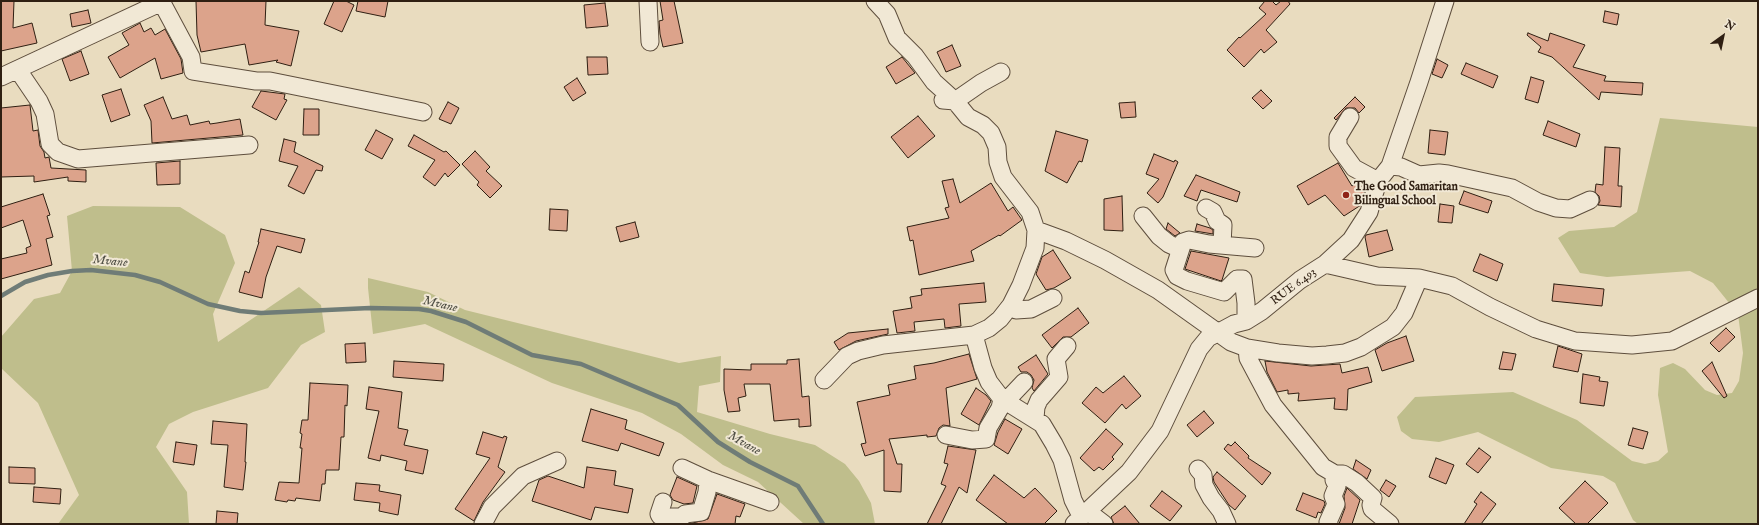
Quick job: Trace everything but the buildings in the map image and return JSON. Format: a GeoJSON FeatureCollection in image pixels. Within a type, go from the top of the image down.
{"type":"FeatureCollection","features":[{"type":"Feature","properties":{"kind":"street"},"geometry":{"type":"LineString","coordinates":[[648,1],[650,42]]}},
{"type":"Feature","properties":{"kind":"street"},"geometry":{"type":"LineString","coordinates":[[824,380],[848,356],[858,351],[883,345],[974,335],[989,328],[1000,319],[1011,305],[1021,285],[1035,248],[1036,230],[1030,212],[1003,177],[998,162],[997,147],[991,134],[983,125],[968,117],[955,100],[934,82],[915,56],[897,38],[887,14],[875,1]]}},
{"type":"Feature","properties":{"kind":"street","name":"RUE 6.493"},"geometry":{"type":"LineString","coordinates":[[1081,517],[1129,472],[1160,431],[1199,349],[1208,338],[1234,324],[1246,321],[1262,311],[1300,280],[1325,264],[1351,240],[1369,212],[1378,181],[1390,166],[1445,1]]}},
{"type":"Feature","properties":{"kind":"street"},"geometry":{"type":"LineString","coordinates":[[1,77],[162,2],[191,57],[194,71],[256,81],[270,80],[423,112]]}},
{"type":"Feature","properties":{"kind":"street"},"geometry":{"type":"LineString","coordinates":[[18,70],[39,101],[45,114],[50,144],[58,152],[78,159],[249,145]]}},
{"type":"Feature","properties":{"kind":"street"},"geometry":{"type":"LineString","coordinates":[[937,100],[955,100],[980,83],[1001,72]]}},
{"type":"Feature","properties":{"kind":"street"},"geometry":{"type":"LineString","coordinates":[[1350,117],[1338,137],[1338,146],[1354,168],[1378,181]]}},
{"type":"Feature","properties":{"kind":"street"},"geometry":{"type":"LineString","coordinates":[[1390,166],[1401,167],[1419,175],[1439,173],[1448,174],[1512,188],[1538,202],[1556,208],[1570,209],[1590,200]]}},
{"type":"Feature","properties":{"kind":"street"},"geometry":{"type":"LineString","coordinates":[[1206,208],[1213,212],[1216,221],[1223,225],[1222,245]]}},
{"type":"Feature","properties":{"kind":"street"},"geometry":{"type":"LineString","coordinates":[[1143,216],[1159,236],[1180,249]]}},
{"type":"Feature","properties":{"kind":"street"},"geometry":{"type":"LineString","coordinates":[[1036,230],[1066,241],[1099,257],[1158,290],[1216,333],[1231,342],[1247,348],[1278,354],[1312,356],[1345,352],[1361,347],[1393,327],[1404,313],[1419,278]]}},
{"type":"Feature","properties":{"kind":"street"},"geometry":{"type":"LineString","coordinates":[[1246,321],[1246,303],[1243,279],[1236,279],[1224,292],[1187,282],[1177,276],[1174,270],[1183,242],[1189,240],[1255,248]]}},
{"type":"Feature","properties":{"kind":"street"},"geometry":{"type":"LineString","coordinates":[[1325,264],[1377,276],[1419,278],[1452,286],[1490,307],[1536,328],[1576,341],[1632,345],[1672,341],[1758,298]]}},
{"type":"Feature","properties":{"kind":"street"},"geometry":{"type":"LineString","coordinates":[[1011,305],[1016,310],[1031,309],[1054,298]]}},
{"type":"Feature","properties":{"kind":"street"},"geometry":{"type":"LineString","coordinates":[[974,335],[983,368],[990,382],[1004,400],[1035,418],[1046,431],[1062,460],[1073,500],[1081,517],[1104,524]]}},
{"type":"Feature","properties":{"kind":"street"},"geometry":{"type":"LineString","coordinates":[[1035,418],[1036,407],[1039,400],[1059,377],[1056,359],[1067,346]]}},
{"type":"Feature","properties":{"kind":"street"},"geometry":{"type":"LineString","coordinates":[[1247,348],[1248,358],[1273,405],[1323,467],[1335,474],[1342,474],[1357,483],[1373,498],[1372,509],[1390,524]]}},
{"type":"Feature","properties":{"kind":"street"},"geometry":{"type":"LineString","coordinates":[[946,435],[972,440],[986,439],[988,428],[1004,400],[1024,382]]}},
{"type":"Feature","properties":{"kind":"street"},"geometry":{"type":"LineString","coordinates":[[483,524],[492,507],[523,476],[557,462]]}},
{"type":"Feature","properties":{"kind":"street"},"geometry":{"type":"LineString","coordinates":[[682,468],[708,480],[770,502]]}},
{"type":"Feature","properties":{"kind":"street"},"geometry":{"type":"LineString","coordinates":[[1198,469],[1203,475],[1204,485],[1211,498],[1221,511],[1227,524]]}},
{"type":"Feature","properties":{"kind":"street"},"geometry":{"type":"LineString","coordinates":[[1329,524],[1328,522],[1336,504],[1333,496],[1337,486],[1334,480],[1335,474]]}},
{"type":"Feature","properties":{"kind":"street"},"geometry":{"type":"LineString","coordinates":[[663,502],[659,514],[666,519],[671,520],[682,517],[685,514],[701,512],[707,492],[708,480]]}},
{"type":"Feature","properties":{"kind":"shaded area"},"geometry":{"type":"Polygon","coordinates":[[[1660,118],[1758,127],[1758,524],[1638,524],[1633,520],[1615,483],[1603,476],[1551,468],[1478,432],[1439,442],[1412,439],[1401,431],[1397,417],[1415,397],[1513,392],[1577,420],[1632,461],[1645,464],[1658,461],[1668,452],[1658,395],[1660,368],[1673,363],[1685,369],[1705,390],[1717,395],[1732,393],[1739,381],[1743,353],[1738,314],[1713,283],[1690,271],[1607,277],[1580,273],[1558,238],[1569,231],[1614,227],[1637,212],[1660,118]]]}},
{"type":"Feature","properties":{"kind":"shaded area"},"geometry":{"type":"Polygon","coordinates":[[[93,206],[180,207],[225,235],[235,263],[213,314],[218,342],[299,287],[321,305],[325,332],[301,345],[268,388],[193,412],[169,424],[156,447],[187,492],[189,524],[58,524],[79,495],[38,403],[1,368],[1,337],[34,299],[60,293],[72,271],[67,216],[93,206]]]}},
{"type":"Feature","properties":{"kind":"shaded area"},"geometry":{"type":"Polygon","coordinates":[[[368,278],[428,292],[465,310],[679,363],[721,356],[720,382],[699,386],[697,412],[770,434],[815,445],[845,464],[859,481],[871,503],[875,524],[804,524],[758,482],[723,465],[681,434],[642,413],[552,383],[425,324],[373,334],[368,278]]]}},
{"type":"Feature","properties":{"kind":"waterway","name":"Mvane"},"geometry":{"type":"LineString","coordinates":[[1,296],[25,282],[48,275],[72,271],[91,270],[135,275],[160,282],[208,304],[240,311],[261,313],[370,308],[419,309],[431,311],[466,322],[532,355],[581,364],[678,405],[718,442],[750,462],[798,486],[823,524]]}},
{"type":"Feature","properties":{"kind":"place","name":"The Good Samaritan Bilingual School"},"geometry":{"type":"Point","coordinates":[1346,195]}}]}
